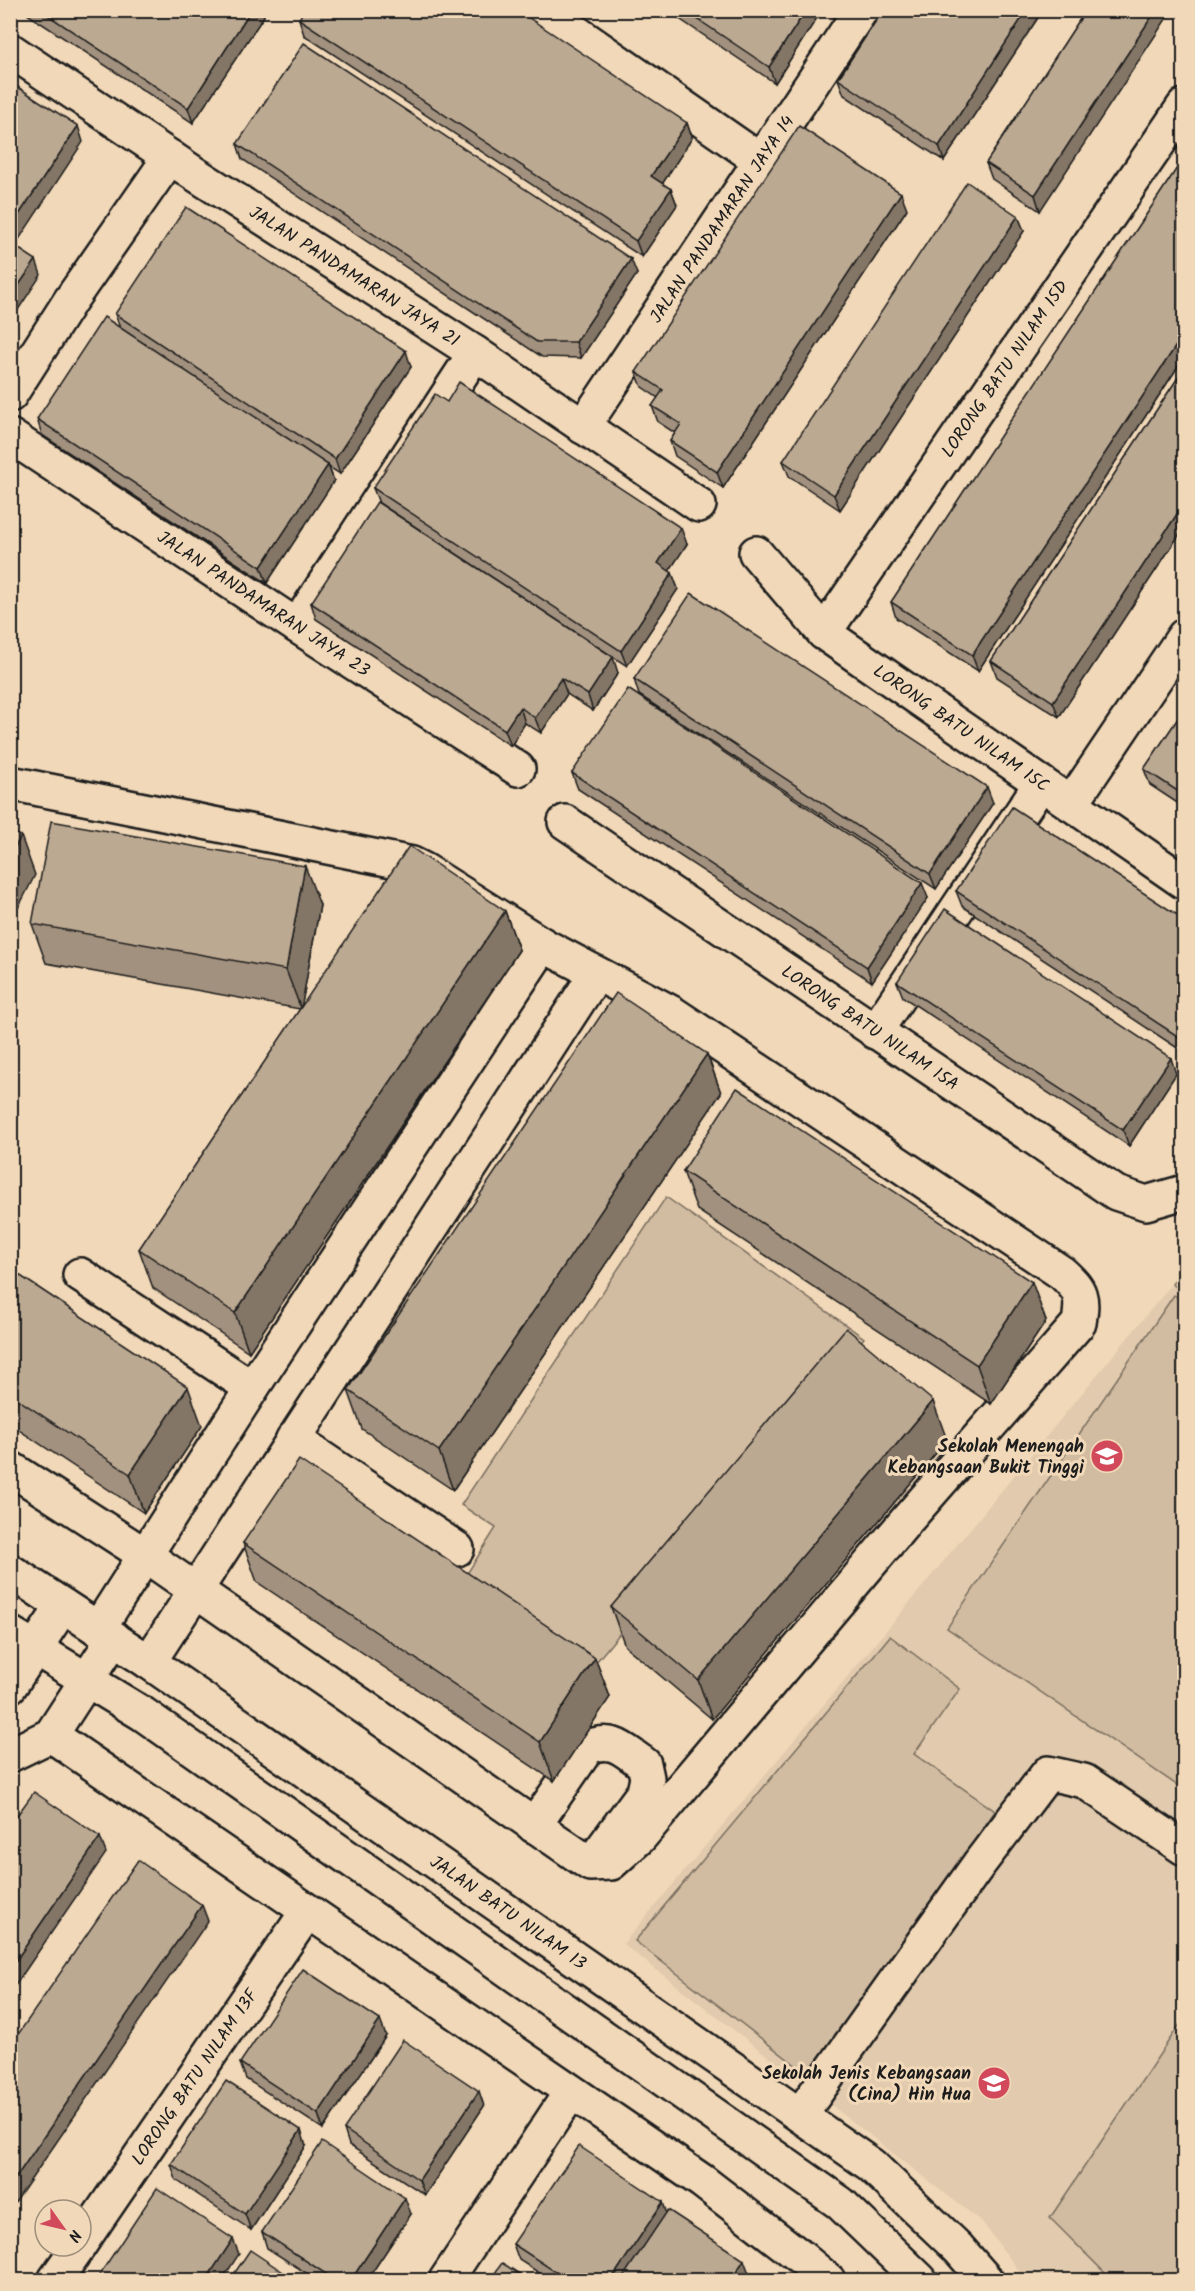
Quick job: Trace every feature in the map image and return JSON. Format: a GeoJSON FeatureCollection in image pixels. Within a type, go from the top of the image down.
{"type":"FeatureCollection","features":[{"type":"Feature","properties":{"kind":"street"},"geometry":{"type":"LineString","coordinates":[[544,10],[761,161]]}},
{"type":"Feature","properties":{"kind":"street","name":"JALAN PANDAMARAN JAYA 14"},"geometry":{"type":"LineString","coordinates":[[583,427],[861,10]]}},
{"type":"Feature","properties":{"kind":"street","name":"JALAN PANDAMARAN JAYA 21"},"geometry":{"type":"LineString","coordinates":[[10,50],[170,157],[475,353],[699,505]]}},
{"type":"Feature","properties":{"kind":"street","name":"LORONG BATU NILAM 15D"},"geometry":{"type":"LineString","coordinates":[[824,633],[1185,106]]}},
{"type":"Feature","properties":{"kind":"street"},"geometry":{"type":"LineString","coordinates":[[10,395],[70,301],[170,157]]}},
{"type":"Feature","properties":{"kind":"street"},"geometry":{"type":"LineString","coordinates":[[297,626],[475,353]]}},
{"type":"Feature","properties":{"kind":"street","name":"JALAN PANDAMARAN JAYA 23"},"geometry":{"type":"LineString","coordinates":[[10,436],[518,769]]}},
{"type":"Feature","properties":{"kind":"street","name":"LORONG BATU NILAM 15C"},"geometry":{"type":"LineString","coordinates":[[756,553],[824,633],[1185,882]]}},
{"type":"Feature","properties":{"kind":"street"},"geometry":{"type":"LineString","coordinates":[[1071,804],[1185,636]]}},
{"type":"Feature","properties":{"kind":"street"},"geometry":{"type":"LineString","coordinates":[[10,783],[412,864],[543,945],[672,1013],[1062,1273],[1074,1284],[1082,1301],[1079,1323],[906,1521],[640,1837],[611,1863],[590,1864],[195,1589],[10,1468]]}},
{"type":"Feature","properties":{"kind":"street"},"geometry":{"type":"LineString","coordinates":[[875,1032],[1041,783]]}},
{"type":"Feature","properties":{"kind":"street","name":"LORONG BATU NILAM 15A"},"geometry":{"type":"LineString","coordinates":[[565,822],[1116,1193],[1146,1203],[1185,1192]]}},
{"type":"Feature","properties":{"kind":"street"},"geometry":{"type":"LineString","coordinates":[[10,1755],[51,1735],[88,1681],[106,1634],[145,1555],[543,945]]}},
{"type":"Feature","properties":{"kind":"street"},"geometry":{"type":"LineString","coordinates":[[149,1662],[596,974]]}},
{"type":"Feature","properties":{"kind":"street"},"geometry":{"type":"LineString","coordinates":[[80,1275],[252,1388]]}},
{"type":"Feature","properties":{"kind":"street"},"geometry":{"type":"LineString","coordinates":[[293,1439],[458,1549]]}},
{"type":"Feature","properties":{"kind":"street","name":"JALAN BATU NILAM 13"},"geometry":{"type":"LineString","coordinates":[[10,1571],[149,1662],[871,2165],[958,2248],[986,2280]]}},
{"type":"Feature","properties":{"kind":"street"},"geometry":{"type":"LineString","coordinates":[[10,1686],[23,1641],[63,1606]]}},
{"type":"Feature","properties":{"kind":"street"},"geometry":{"type":"LineString","coordinates":[[23,1641],[143,1714],[840,2203],[920,2280]]}},
{"type":"Feature","properties":{"kind":"street"},"geometry":{"type":"LineString","coordinates":[[51,1735],[702,2181],[798,2254],[828,2280]]}},
{"type":"Feature","properties":{"kind":"street"},"geometry":{"type":"LineString","coordinates":[[534,1826],[588,1747],[597,1743],[611,1743],[644,1764],[647,1779],[644,1792],[590,1864]]}},
{"type":"Feature","properties":{"kind":"street"},"geometry":{"type":"LineString","coordinates":[[800,2115],[1048,1773],[1084,1781],[1185,1848]]}},
{"type":"Feature","properties":{"kind":"street","name":"LORONG BATU NILAM 13F"},"geometry":{"type":"LineString","coordinates":[[93,2225],[307,1912]]}},
{"type":"Feature","properties":{"kind":"street"},"geometry":{"type":"LineString","coordinates":[[446,2280],[571,2092]]}},
{"type":"Feature","properties":{"kind":"street","name":"LORONG BATU NILAM 13F"},"geometry":{"type":"LineString","coordinates":[[55,2280],[70,2258]]}},
{"type":"Feature","properties":{"kind":"shaded area"},"geometry":{"type":"Polygon","coordinates":[[[666,1197],[864,1338],[592,1667],[463,1580],[496,1528],[461,1505],[666,1197]]]}},
{"type":"Feature","properties":{"kind":"shaded area"},"geometry":{"type":"Polygon","coordinates":[[[1184,1266],[1184,1292],[1172,1284],[1184,1266]]]}},
{"type":"Feature","properties":{"kind":"shaded area","name":"Sekolah Jenis Kebangsaan (Cina) Hin Hua"},"geometry":{"type":"Polygon","coordinates":[[[1172,1284],[1184,1292],[1184,2280],[1026,2280],[982,2222],[623,1944],[895,1620],[1172,1284]]]}},
{"type":"Feature","properties":{"kind":"shaded area","name":"Sekolah Menengah Kebangsaan Bukit Tinggi"},"geometry":{"type":"Polygon","coordinates":[[[1174,1295],[1184,1302],[1184,1790],[947,1628],[1174,1295]]]}},
{"type":"Feature","properties":{"kind":"shaded area"},"geometry":{"type":"Polygon","coordinates":[[[890,1636],[960,1689],[914,1754],[995,1811],[811,2077],[635,1941],[890,1636]]]}},
{"type":"Feature","properties":{"kind":"shaded area"},"geometry":{"type":"Polygon","coordinates":[[[1184,2018],[1184,2280],[1112,2280],[1050,2218],[1184,2018]]]}},
{"type":"Feature","properties":{"kind":"building"},"geometry":{"type":"Polygon","coordinates":[[[40,10],[251,10],[188,108],[40,10]]]}},
{"type":"Feature","properties":{"kind":"building"},"geometry":{"type":"Polygon","coordinates":[[[304,10],[517,10],[687,123],[651,176],[671,189],[636,241],[299,19],[304,10]]]}},
{"type":"Feature","properties":{"kind":"building"},"geometry":{"type":"Polygon","coordinates":[[[684,10],[806,10],[769,67],[684,10]]]}},
{"type":"Feature","properties":{"kind":"building"},"geometry":{"type":"Polygon","coordinates":[[[883,10],[1027,10],[939,146],[838,79],[883,10]]]}},
{"type":"Feature","properties":{"kind":"building"},"geometry":{"type":"Polygon","coordinates":[[[1086,10],[1156,10],[1035,195],[986,163],[1086,10]]]}},
{"type":"Feature","properties":{"kind":"building"},"geometry":{"type":"Polygon","coordinates":[[[304,43],[631,259],[576,342],[537,342],[237,144],[304,43]]]}},
{"type":"Feature","properties":{"kind":"building"},"geometry":{"type":"Polygon","coordinates":[[[10,82],[78,126],[10,228],[10,82]]]}},
{"type":"Feature","properties":{"kind":"building"},"geometry":{"type":"Polygon","coordinates":[[[799,126],[901,193],[717,472],[670,441],[681,424],[652,406],[663,390],[636,372],[799,126]]]}},
{"type":"Feature","properties":{"kind":"building"},"geometry":{"type":"Polygon","coordinates":[[[1185,156],[1185,332],[972,655],[891,602],[1185,156]]]}},
{"type":"Feature","properties":{"kind":"building"},"geometry":{"type":"Polygon","coordinates":[[[967,182],[1018,216],[834,495],[783,461],[967,182]]]}},
{"type":"Feature","properties":{"kind":"building"},"geometry":{"type":"Polygon","coordinates":[[[186,207],[406,351],[335,459],[115,314],[186,207]]]}},
{"type":"Feature","properties":{"kind":"building"},"geometry":{"type":"Polygon","coordinates":[[[10,243],[36,260],[10,298],[10,243]]]}},
{"type":"Feature","properties":{"kind":"building"},"geometry":{"type":"Polygon","coordinates":[[[104,317],[328,465],[261,567],[37,419],[104,317]]]}},
{"type":"Feature","properties":{"kind":"building"},"geometry":{"type":"Polygon","coordinates":[[[1185,367],[1185,502],[1053,702],[991,661],[1185,367]]]}},
{"type":"Feature","properties":{"kind":"building"},"geometry":{"type":"Polygon","coordinates":[[[459,382],[681,528],[658,563],[672,573],[621,651],[373,488],[435,394],[447,402],[459,382]]]}},
{"type":"Feature","properties":{"kind":"building"},"geometry":{"type":"Polygon","coordinates":[[[377,502],[613,657],[588,695],[561,678],[535,718],[520,707],[505,730],[311,603],[377,502]]]}},
{"type":"Feature","properties":{"kind":"building"},"geometry":{"type":"Polygon","coordinates":[[[691,593],[987,787],[930,874],[634,679],[691,593]]]}},
{"type":"Feature","properties":{"kind":"building"},"geometry":{"type":"Polygon","coordinates":[[[628,689],[922,883],[867,967],[572,773],[628,689]]]}},
{"type":"Feature","properties":{"kind":"building"},"geometry":{"type":"Polygon","coordinates":[[[1185,708],[1185,796],[1144,769],[1185,708]]]}},
{"type":"Feature","properties":{"kind":"building"},"geometry":{"type":"Polygon","coordinates":[[[1012,807],[1185,920],[1185,1041],[956,891],[1012,807]]]}},
{"type":"Feature","properties":{"kind":"building"},"geometry":{"type":"Polygon","coordinates":[[[51,821],[305,866],[286,970],[32,924],[51,821]]]}},
{"type":"Feature","properties":{"kind":"building"},"geometry":{"type":"Polygon","coordinates":[[[10,831],[21,836],[10,856],[10,831]]]}},
{"type":"Feature","properties":{"kind":"building"},"geometry":{"type":"Polygon","coordinates":[[[409,846],[505,911],[235,1313],[139,1249],[409,846]]]}},
{"type":"Feature","properties":{"kind":"building"},"geometry":{"type":"Polygon","coordinates":[[[945,909],[1171,1058],[1123,1130],[897,982],[945,909]]]}},
{"type":"Feature","properties":{"kind":"building"},"geometry":{"type":"Polygon","coordinates":[[[616,993],[707,1054],[439,1451],[348,1390],[616,993]]]}},
{"type":"Feature","properties":{"kind":"building"},"geometry":{"type":"Polygon","coordinates":[[[737,1088],[1032,1282],[977,1365],[683,1171],[737,1088]]]}},
{"type":"Feature","properties":{"kind":"building"},"geometry":{"type":"Polygon","coordinates":[[[10,1269],[188,1387],[130,1474],[10,1394],[10,1269]]]}},
{"type":"Feature","properties":{"kind":"building"},"geometry":{"type":"Polygon","coordinates":[[[846,1328],[933,1401],[698,1680],[611,1607],[846,1328]]]}},
{"type":"Feature","properties":{"kind":"building"},"geometry":{"type":"Polygon","coordinates":[[[299,1460],[595,1658],[540,1742],[243,1543],[299,1460]]]}},
{"type":"Feature","properties":{"kind":"building"},"geometry":{"type":"Polygon","coordinates":[[[34,1792],[100,1837],[10,1969],[10,1825],[34,1792]]]}},
{"type":"Feature","properties":{"kind":"building"},"geometry":{"type":"Polygon","coordinates":[[[138,1860],[202,1905],[10,2186],[10,2046],[138,1860]]]}},
{"type":"Feature","properties":{"kind":"building"},"geometry":{"type":"Polygon","coordinates":[[[303,1969],[380,2020],[318,2114],[240,2063],[303,1969]]]}},
{"type":"Feature","properties":{"kind":"building"},"geometry":{"type":"Polygon","coordinates":[[[403,2040],[479,2091],[419,2180],[344,2129],[403,2040]]]}},
{"type":"Feature","properties":{"kind":"building"},"geometry":{"type":"Polygon","coordinates":[[[226,2081],[301,2130],[245,2214],[171,2164],[226,2081]]]}},
{"type":"Feature","properties":{"kind":"building"},"geometry":{"type":"Polygon","coordinates":[[[322,2142],[405,2198],[351,2280],[335,2280],[262,2232],[322,2142]]]}},
{"type":"Feature","properties":{"kind":"building"},"geometry":{"type":"Polygon","coordinates":[[[579,2146],[663,2202],[611,2280],[568,2280],[513,2244],[579,2146]]]}},
{"type":"Feature","properties":{"kind":"building"},"geometry":{"type":"Polygon","coordinates":[[[157,2188],[233,2239],[206,2280],[103,2280],[98,2277],[157,2188]]]}},
{"type":"Feature","properties":{"kind":"building"},"geometry":{"type":"Polygon","coordinates":[[[668,2210],[744,2260],[731,2280],[621,2280],[668,2210]]]}},
{"type":"Feature","properties":{"kind":"building"},"geometry":{"type":"Polygon","coordinates":[[[250,2250],[295,2280],[230,2280],[250,2250]]]}},
{"type":"Feature","properties":{"kind":"building"},"geometry":{"type":"Polygon","coordinates":[[[502,2263],[529,2280],[490,2280],[502,2263]]]}},
{"type":"Feature","properties":{"kind":"place","name":"Sekolah Menengah Kebangsaan Bukit Tinggi"},"geometry":{"type":"Point","coordinates":[1107,1456]}},
{"type":"Feature","properties":{"kind":"place","name":"Sekolah Jenis Kebangsaan (Cina) Hin Hua"},"geometry":{"type":"Point","coordinates":[994,2083]}}]}
